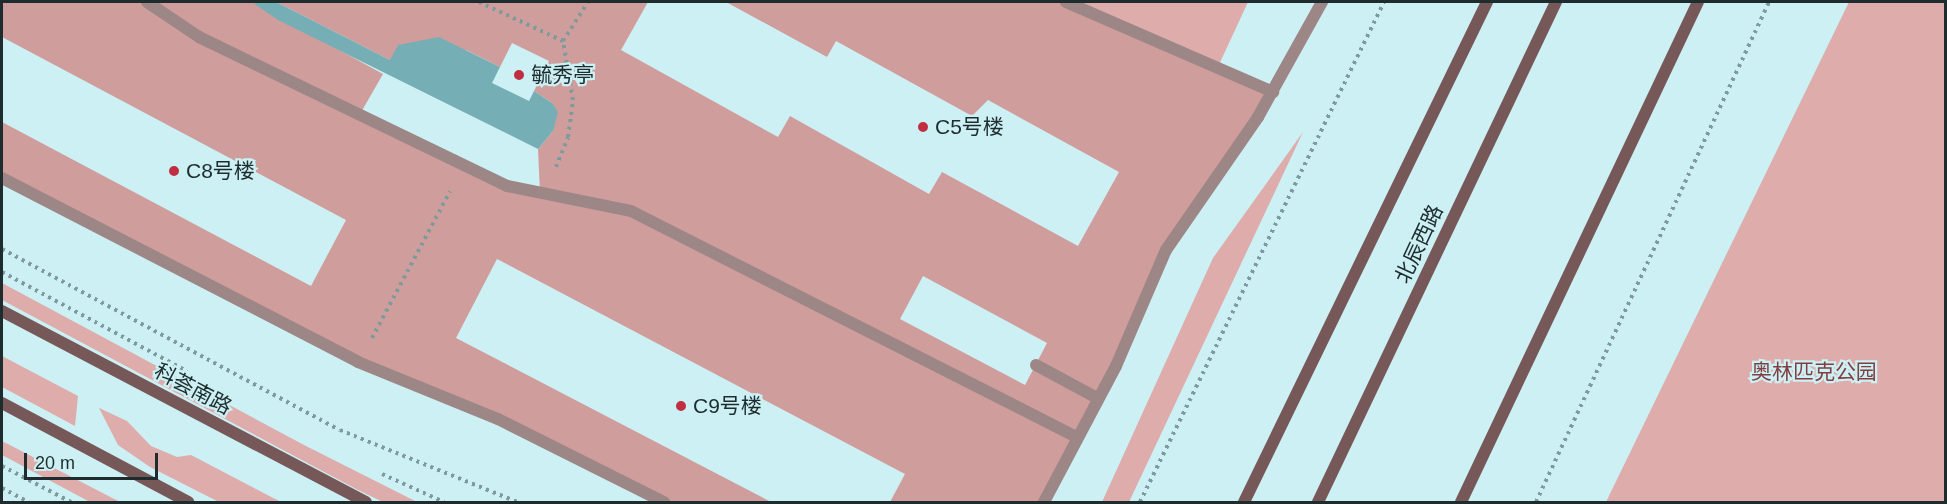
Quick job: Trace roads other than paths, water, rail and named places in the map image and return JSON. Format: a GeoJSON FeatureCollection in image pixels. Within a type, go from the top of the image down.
{"type":"FeatureCollection","features":[{"type":"Feature","properties":{"kind":"street"},"geometry":{"type":"LineString","coordinates":[[147,2],[200,37],[507,186],[631,211],[1076,437]]}},
{"type":"Feature","properties":{"kind":"street"},"geometry":{"type":"LineString","coordinates":[[1066,2],[1273,92]]}},
{"type":"Feature","properties":{"kind":"street"},"geometry":{"type":"LineString","coordinates":[[1044,502],[1097,399],[1166,250],[1273,92],[1322,2]]}},
{"type":"Feature","properties":{"kind":"street"},"geometry":{"type":"LineString","coordinates":[[1244,502],[1486,2]]}},
{"type":"Feature","properties":{"kind":"street","name":"北辰西路"},"geometry":{"type":"LineString","coordinates":[[1318,502],[1556,2]]}},
{"type":"Feature","properties":{"kind":"street"},"geometry":{"type":"LineString","coordinates":[[1461,502],[1698,2]]}},
{"type":"Feature","properties":{"kind":"street"},"geometry":{"type":"LineString","coordinates":[[2,178],[358,362],[498,419],[664,502]]}},
{"type":"Feature","properties":{"kind":"street","name":"科荟南路"},"geometry":{"type":"LineString","coordinates":[[2,311],[366,502]]}},
{"type":"Feature","properties":{"kind":"street"},"geometry":{"type":"LineString","coordinates":[[1036,365],[1097,399]]}},
{"type":"Feature","properties":{"kind":"street"},"geometry":{"type":"LineString","coordinates":[[2,404],[188,502]]}},
{"type":"Feature","properties":{"kind":"water"},"geometry":{"type":"Polygon","coordinates":[[[252,2],[276,2],[390,60],[398,45],[439,37],[500,67],[492,83],[529,101],[534,91],[552,103],[558,112],[553,131],[538,149],[278,20],[252,2]]]}},
{"type":"Feature","properties":{"kind":"place","name":"毓秀亭"},"geometry":{"type":"Point","coordinates":[519,75]}},
{"type":"Feature","properties":{"kind":"place","name":"C5号楼"},"geometry":{"type":"Point","coordinates":[923,127]}},
{"type":"Feature","properties":{"kind":"place","name":"C8号楼"},"geometry":{"type":"Point","coordinates":[174,171]}},
{"type":"Feature","properties":{"kind":"place","name":"C9号楼"},"geometry":{"type":"Point","coordinates":[681,406]}},
{"type":"Feature","properties":{"kind":"park label","name":"奥林匹克公园"},"geometry":{"type":"Point","coordinates":[1814,372]}}]}
